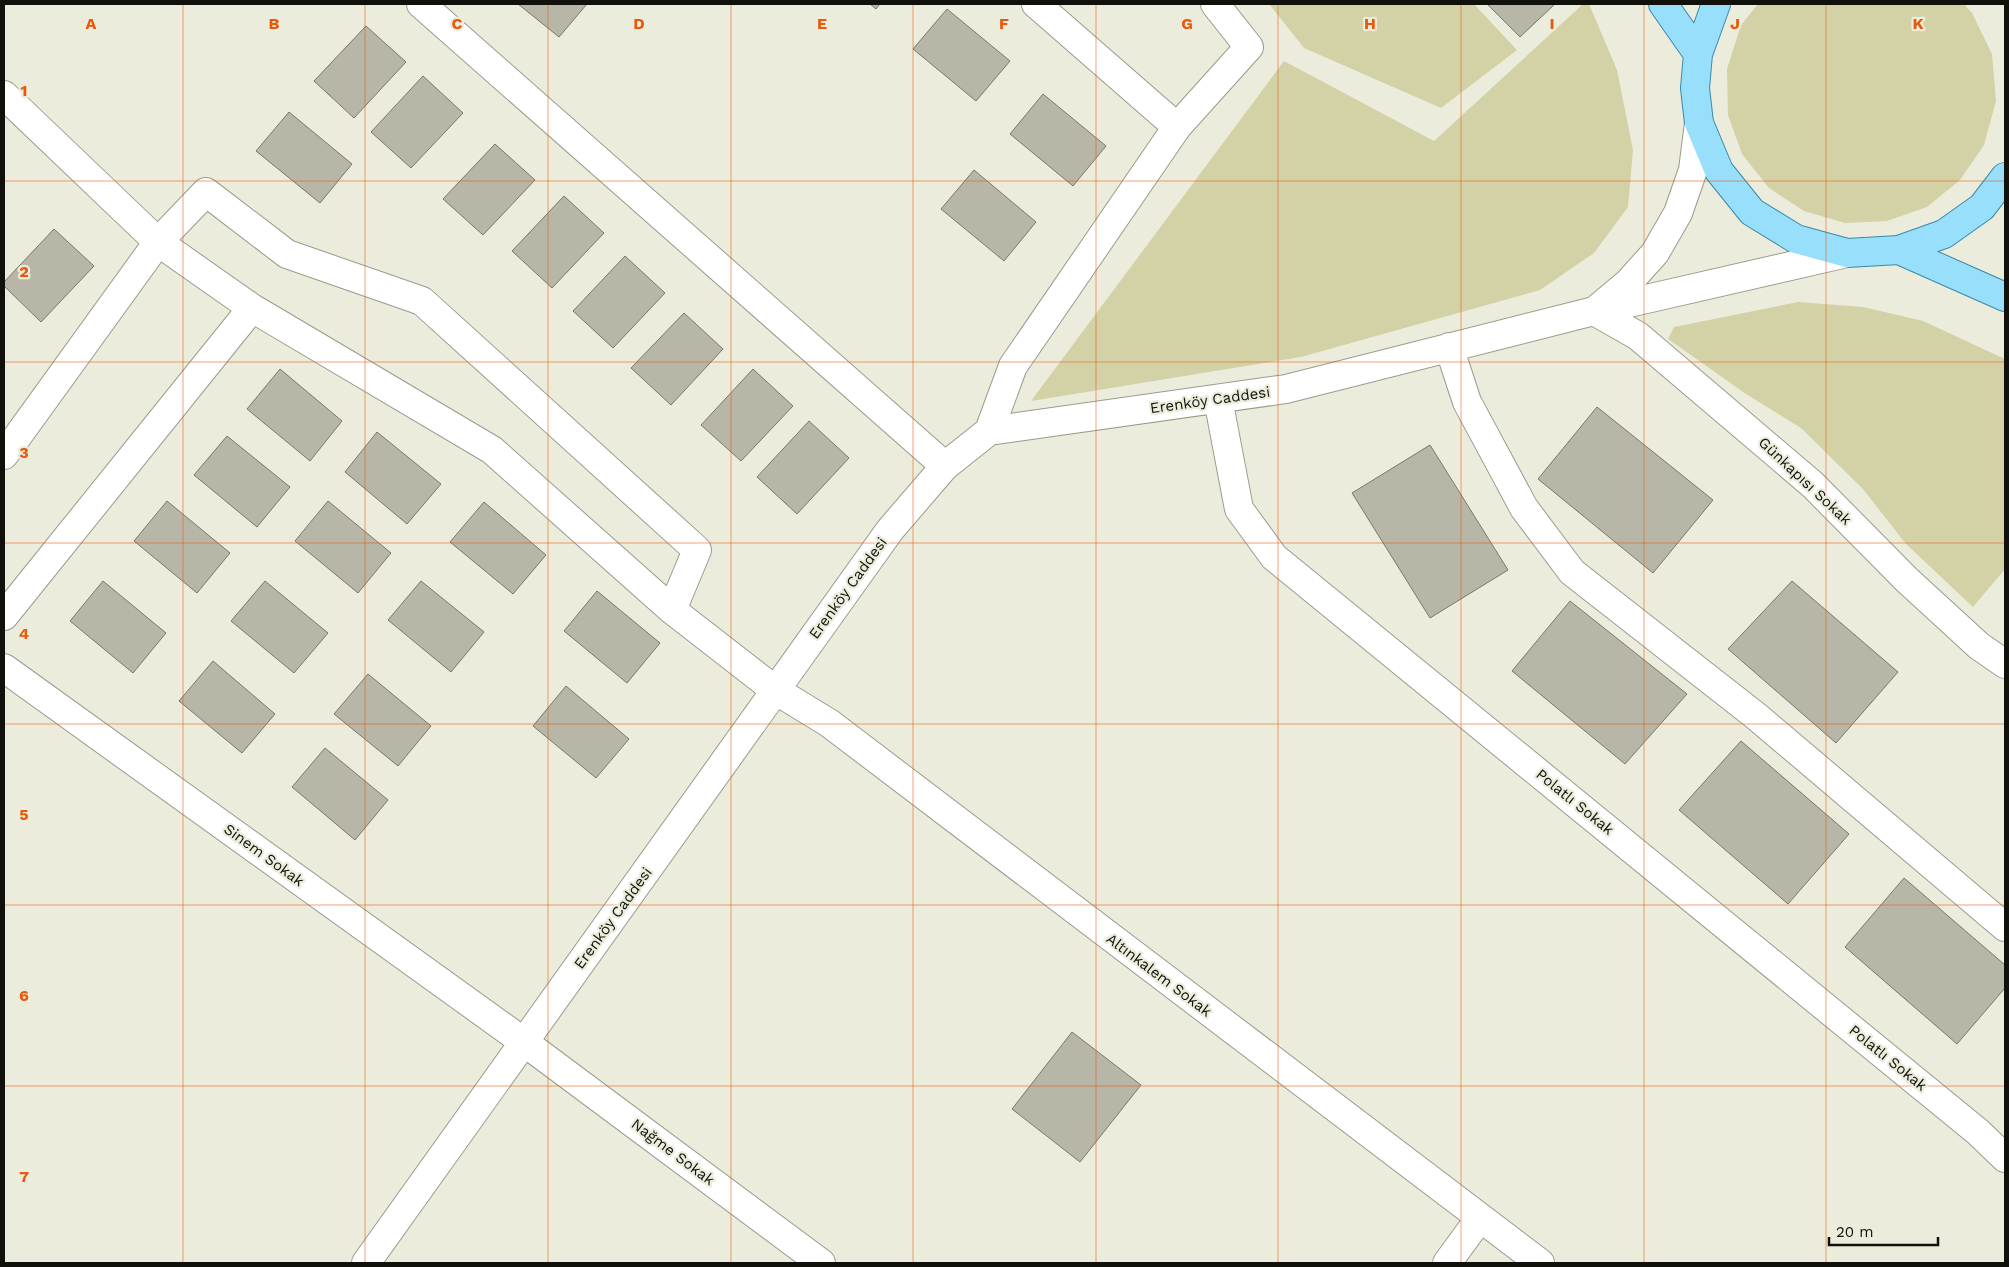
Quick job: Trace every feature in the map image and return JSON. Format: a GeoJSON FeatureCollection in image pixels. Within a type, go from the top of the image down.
{"type":"FeatureCollection","features":[{"type":"Feature","properties":{"kind":"main road"},"geometry":{"type":"LineString","coordinates":[[1663,4],[1698,54]]}},
{"type":"Feature","properties":{"kind":"main road"},"geometry":{"type":"LineString","coordinates":[[1716,4],[1698,54],[1695,88],[1699,123],[1719,171],[1752,212],[1796,240],[1847,253],[1899,250],[1944,234],[1982,207],[2005,177]]}},
{"type":"Feature","properties":{"kind":"main road"},"geometry":{"type":"LineString","coordinates":[[1899,250],[2005,297]]}},
{"type":"Feature","properties":{"kind":"street"},"geometry":{"type":"LineString","coordinates":[[421,4],[945,466]]}},
{"type":"Feature","properties":{"kind":"street"},"geometry":{"type":"LineString","coordinates":[[1036,4],[1177,128]]}},
{"type":"Feature","properties":{"kind":"street"},"geometry":{"type":"LineString","coordinates":[[989,431],[1013,366],[1177,128],[1249,47],[1215,4]]}},
{"type":"Feature","properties":{"kind":"street","name":"Altınkalem Sokak"},"geometry":{"type":"LineString","coordinates":[[4,95],[158,242],[252,308],[492,450],[672,610],[775,690],[837,729],[1540,1263]]}},
{"type":"Feature","properties":{"kind":"street"},"geometry":{"type":"LineString","coordinates":[[1594,312],[1628,283],[1656,253],[1678,213],[1693,170],[1699,123]]}},
{"type":"Feature","properties":{"kind":"street"},"geometry":{"type":"LineString","coordinates":[[4,455],[158,242],[206,192],[287,254],[422,301],[698,550],[672,610]]}},
{"type":"Feature","properties":{"kind":"street","name":"Erenköy Caddesi"},"geometry":{"type":"LineString","coordinates":[[366,1263],[890,530],[945,466],[989,431],[1286,389],[1449,347],[1847,253]]}},
{"type":"Feature","properties":{"kind":"street"},"geometry":{"type":"LineString","coordinates":[[4,616],[252,308]]}},
{"type":"Feature","properties":{"kind":"street","name":"Günkapısı Sokak"},"geometry":{"type":"LineString","coordinates":[[1594,312],[1638,336],[1813,485],[1907,580],[1979,646],[2005,664]]}},
{"type":"Feature","properties":{"kind":"street"},"geometry":{"type":"LineString","coordinates":[[1449,347],[1467,402],[1524,508],[1572,572],[1756,716],[2005,927]]}},
{"type":"Feature","properties":{"kind":"street","name":"Polatlı Sokak"},"geometry":{"type":"LineString","coordinates":[[1218,399],[1239,509],[1274,557],[1970,1126],[2005,1158]]}},
{"type":"Feature","properties":{"kind":"street","name":"Sinem Sokak"},"geometry":{"type":"LineString","coordinates":[[4,668],[524,1042]]}},
{"type":"Feature","properties":{"kind":"street","name":"Nağme Sokak"},"geometry":{"type":"LineString","coordinates":[[524,1042],[821,1263]]}},
{"type":"Feature","properties":{"kind":"street"},"geometry":{"type":"LineString","coordinates":[[1447,1263],[1480,1218]]}},
{"type":"Feature","properties":{"kind":"green space"},"geometry":{"type":"Polygon","coordinates":[[[1269,4],[1474,4],[1517,50],[1441,108],[1304,48],[1269,4]]]}},
{"type":"Feature","properties":{"kind":"green space"},"geometry":{"type":"Polygon","coordinates":[[[1583,4],[1589,4],[1617,70],[1633,150],[1628,207],[1594,253],[1540,290],[1301,357],[1031,401],[1284,61],[1434,141],[1583,4]]]}},
{"type":"Feature","properties":{"kind":"green space"},"geometry":{"type":"Polygon","coordinates":[[[1758,4],[1964,4],[1972,13],[1992,54],[1996,101],[1984,145],[1960,180],[1927,207],[1887,221],[1845,223],[1804,211],[1769,188],[1742,154],[1728,115],[1727,69],[1741,25],[1758,4]]]}},
{"type":"Feature","properties":{"kind":"green space"},"geometry":{"type":"Polygon","coordinates":[[[1798,302],[1863,307],[1923,321],[2005,359],[2005,569],[1973,607],[1906,544],[1863,489],[1801,428],[1746,394],[1668,339],[1674,327],[1798,302]]]}},
{"type":"Feature","properties":{"kind":"building"},"geometry":{"type":"Polygon","coordinates":[[[518,4],[587,4],[559,37],[518,4]]]}},
{"type":"Feature","properties":{"kind":"building"},"geometry":{"type":"Polygon","coordinates":[[[870,4],[880,4],[876,9],[870,4]]]}},
{"type":"Feature","properties":{"kind":"building"},"geometry":{"type":"Polygon","coordinates":[[[1487,4],[1555,4],[1520,37],[1487,4]]]}},
{"type":"Feature","properties":{"kind":"building"},"geometry":{"type":"Polygon","coordinates":[[[947,9],[1010,61],[976,101],[913,49],[947,9]]]}},
{"type":"Feature","properties":{"kind":"building"},"geometry":{"type":"Polygon","coordinates":[[[366,26],[406,62],[354,118],[314,81],[366,26]]]}},
{"type":"Feature","properties":{"kind":"building"},"geometry":{"type":"Polygon","coordinates":[[[423,76],[463,113],[411,168],[371,132],[423,76]]]}},
{"type":"Feature","properties":{"kind":"building"},"geometry":{"type":"Polygon","coordinates":[[[1043,94],[1106,146],[1073,186],[1010,134],[1043,94]]]}},
{"type":"Feature","properties":{"kind":"building"},"geometry":{"type":"Polygon","coordinates":[[[289,112],[352,164],[320,203],[256,151],[289,112]]]}},
{"type":"Feature","properties":{"kind":"building"},"geometry":{"type":"Polygon","coordinates":[[[495,144],[535,180],[483,235],[443,199],[495,144]]]}},
{"type":"Feature","properties":{"kind":"building"},"geometry":{"type":"Polygon","coordinates":[[[974,170],[1036,222],[1004,261],[941,209],[974,170]]]}},
{"type":"Feature","properties":{"kind":"building"},"geometry":{"type":"Polygon","coordinates":[[[564,196],[604,233],[552,288],[512,251],[564,196]]]}},
{"type":"Feature","properties":{"kind":"building"},"geometry":{"type":"Polygon","coordinates":[[[54,229],[94,266],[41,322],[4,286],[4,282],[54,229]]]}},
{"type":"Feature","properties":{"kind":"building"},"geometry":{"type":"Polygon","coordinates":[[[625,256],[665,293],[613,348],[573,311],[625,256]]]}},
{"type":"Feature","properties":{"kind":"building"},"geometry":{"type":"Polygon","coordinates":[[[684,313],[723,349],[671,405],[631,368],[684,313]]]}},
{"type":"Feature","properties":{"kind":"building"},"geometry":{"type":"Polygon","coordinates":[[[280,369],[342,421],[310,461],[247,409],[280,369]]]}},
{"type":"Feature","properties":{"kind":"building"},"geometry":{"type":"Polygon","coordinates":[[[753,369],[793,406],[741,461],[701,425],[753,369]]]}},
{"type":"Feature","properties":{"kind":"building"},"geometry":{"type":"Polygon","coordinates":[[[1597,407],[1713,500],[1653,573],[1538,479],[1597,407]]]}},
{"type":"Feature","properties":{"kind":"building"},"geometry":{"type":"Polygon","coordinates":[[[809,421],[849,458],[797,514],[757,477],[809,421]]]}},
{"type":"Feature","properties":{"kind":"building"},"geometry":{"type":"Polygon","coordinates":[[[377,432],[441,484],[407,524],[345,472],[377,432]]]}},
{"type":"Feature","properties":{"kind":"building"},"geometry":{"type":"Polygon","coordinates":[[[227,436],[290,487],[257,527],[194,475],[227,436]]]}},
{"type":"Feature","properties":{"kind":"building"},"geometry":{"type":"Polygon","coordinates":[[[1430,445],[1508,570],[1430,618],[1352,493],[1430,445]]]}},
{"type":"Feature","properties":{"kind":"building"},"geometry":{"type":"Polygon","coordinates":[[[167,501],[230,553],[197,593],[134,541],[167,501]]]}},
{"type":"Feature","properties":{"kind":"building"},"geometry":{"type":"Polygon","coordinates":[[[328,501],[391,553],[358,593],[295,541],[328,501]]]}},
{"type":"Feature","properties":{"kind":"building"},"geometry":{"type":"Polygon","coordinates":[[[484,502],[546,555],[513,594],[450,542],[484,502]]]}},
{"type":"Feature","properties":{"kind":"building"},"geometry":{"type":"Polygon","coordinates":[[[103,581],[166,633],[133,673],[70,621],[103,581]]]}},
{"type":"Feature","properties":{"kind":"building"},"geometry":{"type":"Polygon","coordinates":[[[265,581],[328,633],[294,673],[231,621],[265,581]]]}},
{"type":"Feature","properties":{"kind":"building"},"geometry":{"type":"Polygon","coordinates":[[[421,581],[484,632],[451,672],[388,620],[421,581]]]}},
{"type":"Feature","properties":{"kind":"building"},"geometry":{"type":"Polygon","coordinates":[[[1792,581],[1898,672],[1836,743],[1728,649],[1792,581]]]}},
{"type":"Feature","properties":{"kind":"building"},"geometry":{"type":"Polygon","coordinates":[[[597,591],[660,643],[627,683],[564,631],[597,591]]]}},
{"type":"Feature","properties":{"kind":"building"},"geometry":{"type":"Polygon","coordinates":[[[1570,601],[1687,694],[1625,764],[1512,671],[1570,601]]]}},
{"type":"Feature","properties":{"kind":"building"},"geometry":{"type":"Polygon","coordinates":[[[213,661],[275,714],[242,753],[179,701],[213,661]]]}},
{"type":"Feature","properties":{"kind":"building"},"geometry":{"type":"Polygon","coordinates":[[[368,674],[431,726],[398,766],[334,714],[368,674]]]}},
{"type":"Feature","properties":{"kind":"building"},"geometry":{"type":"Polygon","coordinates":[[[566,686],[629,739],[596,778],[533,726],[566,686]]]}},
{"type":"Feature","properties":{"kind":"building"},"geometry":{"type":"Polygon","coordinates":[[[1741,741],[1849,834],[1788,904],[1679,810],[1741,741]]]}},
{"type":"Feature","properties":{"kind":"building"},"geometry":{"type":"Polygon","coordinates":[[[325,748],[388,800],[355,840],[292,787],[325,748]]]}},
{"type":"Feature","properties":{"kind":"building"},"geometry":{"type":"Polygon","coordinates":[[[1904,878],[2005,965],[2005,988],[1957,1044],[1845,947],[1904,878]]]}},
{"type":"Feature","properties":{"kind":"building"},"geometry":{"type":"Polygon","coordinates":[[[1072,1032],[1141,1085],[1080,1162],[1012,1109],[1072,1032]]]}}]}
